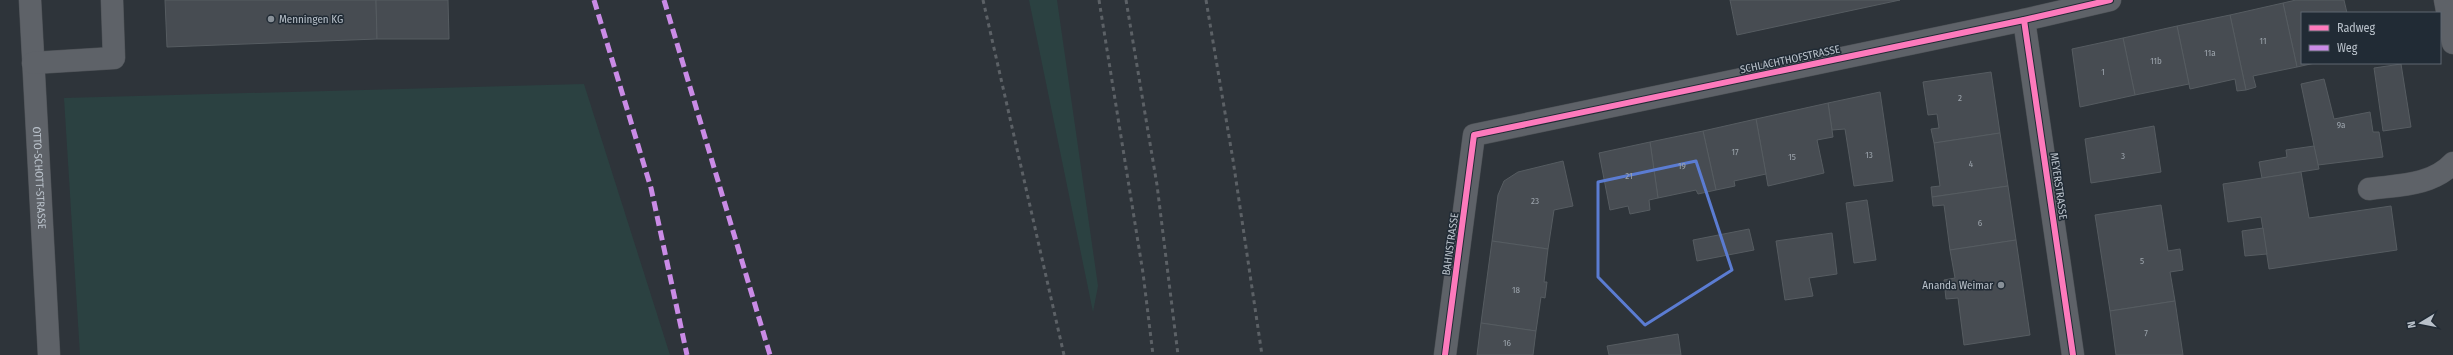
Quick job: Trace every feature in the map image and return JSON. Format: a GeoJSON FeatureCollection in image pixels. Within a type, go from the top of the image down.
{"type":"FeatureCollection","features":[{"type":"Feature","properties":{"kind":"street","name":"OTTO-SCHOTT-STRASSE"},"geometry":{"type":"LineString","coordinates":[[30,0],[49,355]]}},
{"type":"Feature","properties":{"kind":"street"},"geometry":{"type":"LineString","coordinates":[[33,63],[114,58],[112,0]]}},
{"type":"Feature","properties":{"kind":"street","name":"SCHLACHTHOFSTRASSE"},"geometry":{"type":"LineString","coordinates":[[1474,135],[2024,20],[2110,0]]}},
{"type":"Feature","properties":{"kind":"street"},"geometry":{"type":"LineString","coordinates":[[2445,0],[2453,43]]}},
{"type":"Feature","properties":{"kind":"street","name":"MEYERSTRASSE"},"geometry":{"type":"LineString","coordinates":[[2024,20],[2073,355]]}},
{"type":"Feature","properties":{"kind":"street","name":"BAHNSTRASSE"},"geometry":{"type":"LineString","coordinates":[[1445,355],[1474,135]]}},
{"type":"Feature","properties":{"kind":"street"},"geometry":{"type":"LineString","coordinates":[[2369,189],[2421,182],[2445,172],[2453,164]]}},
{"type":"Feature","properties":{"kind":"highlighted area"},"geometry":{"type":"Polygon","coordinates":[[[1696,161],[1732,270],[1645,325],[1598,277],[1598,182],[1696,161]]]}},
{"type":"Feature","properties":{"kind":"green space"},"geometry":{"type":"Polygon","coordinates":[[[1029,0],[1057,0],[1098,286],[1093,312],[1029,0]]]}},
{"type":"Feature","properties":{"kind":"green space"},"geometry":{"type":"Polygon","coordinates":[[[584,84],[670,355],[80,355],[64,98],[584,84]]]}},
{"type":"Feature","properties":{"kind":"building","name":"Menningen KG"},"geometry":{"type":"Polygon","coordinates":[[[165,0],[376,0],[377,39],[167,47],[165,0]]]}},
{"type":"Feature","properties":{"kind":"building"},"geometry":{"type":"Polygon","coordinates":[[[376,0],[448,0],[449,39],[377,39],[376,0]]]}},
{"type":"Feature","properties":{"kind":"building"},"geometry":{"type":"Polygon","coordinates":[[[1730,0],[1900,0],[1737,35],[1730,0]]]}},
{"type":"Feature","properties":{"kind":"building"},"geometry":{"type":"Polygon","coordinates":[[[2296,0],[2344,0],[2347,12],[2301,12],[2301,64],[2310,64],[2297,67],[2283,3],[2296,0]]]}},
{"type":"Feature","properties":{"kind":"building"},"geometry":{"type":"Polygon","coordinates":[[[2283,3],[2297,67],[2253,76],[2256,87],[2246,90],[2230,15],[2283,3]]]}},
{"type":"Feature","properties":{"kind":"building"},"geometry":{"type":"Polygon","coordinates":[[[2230,15],[2246,90],[2237,91],[2235,79],[2190,89],[2177,26],[2230,15]]]}},
{"type":"Feature","properties":{"kind":"building"},"geometry":{"type":"Polygon","coordinates":[[[2177,26],[2189,84],[2135,95],[2123,38],[2177,26]]]}},
{"type":"Feature","properties":{"kind":"building"},"geometry":{"type":"Polygon","coordinates":[[[2123,38],[2135,95],[2080,107],[2072,49],[2123,38]]]}},
{"type":"Feature","properties":{"kind":"building"},"geometry":{"type":"Polygon","coordinates":[[[2401,64],[2411,127],[2383,131],[2374,68],[2401,64]]]}},
{"type":"Feature","properties":{"kind":"building"},"geometry":{"type":"Polygon","coordinates":[[[1991,72],[2000,133],[1934,143],[1931,129],[1939,128],[1937,114],[1928,115],[1923,82],[1991,72]]]}},
{"type":"Feature","properties":{"kind":"building"},"geometry":{"type":"Polygon","coordinates":[[[2324,79],[2334,119],[2370,112],[2373,132],[2379,132],[2383,157],[2318,165],[2301,84],[2324,79]]]}},
{"type":"Feature","properties":{"kind":"building"},"geometry":{"type":"Polygon","coordinates":[[[1880,92],[1893,181],[1854,186],[1845,129],[1832,130],[1828,103],[1880,92]]]}},
{"type":"Feature","properties":{"kind":"building"},"geometry":{"type":"Polygon","coordinates":[[[1828,103],[1833,137],[1817,140],[1824,173],[1768,186],[1756,119],[1828,103]]]}},
{"type":"Feature","properties":{"kind":"building"},"geometry":{"type":"Polygon","coordinates":[[[1756,119],[1766,174],[1734,181],[1735,186],[1716,190],[1703,131],[1756,119]]]}},
{"type":"Feature","properties":{"kind":"building"},"geometry":{"type":"Polygon","coordinates":[[[2154,126],[2161,172],[2091,183],[2085,139],[2154,126]]]}},
{"type":"Feature","properties":{"kind":"building"},"geometry":{"type":"Polygon","coordinates":[[[1703,131],[1716,190],[1698,194],[1696,190],[1658,198],[1650,142],[1703,131]]]}},
{"type":"Feature","properties":{"kind":"building"},"geometry":{"type":"Polygon","coordinates":[[[2000,133],[2008,186],[1932,197],[1931,187],[1940,186],[1934,143],[2000,133]]]}},
{"type":"Feature","properties":{"kind":"building"},"geometry":{"type":"Polygon","coordinates":[[[1650,142],[1658,198],[1649,200],[1650,210],[1630,214],[1628,206],[1610,210],[1599,153],[1650,142]]]}},
{"type":"Feature","properties":{"kind":"building"},"geometry":{"type":"Polygon","coordinates":[[[2314,146],[2319,169],[2262,178],[2259,162],[2287,157],[2286,150],[2314,146]]]}},
{"type":"Feature","properties":{"kind":"building"},"geometry":{"type":"Polygon","coordinates":[[[1563,161],[1573,206],[1554,210],[1548,249],[1492,241],[1498,195],[1504,181],[1518,172],[1563,161]]]}},
{"type":"Feature","properties":{"kind":"building"},"geometry":{"type":"Polygon","coordinates":[[[2301,172],[2309,218],[2391,206],[2397,250],[2269,269],[2261,217],[2228,222],[2223,184],[2301,172]]]}},
{"type":"Feature","properties":{"kind":"building"},"geometry":{"type":"Polygon","coordinates":[[[2008,186],[2016,240],[1950,250],[1944,205],[1933,206],[1932,197],[2008,186]]]}},
{"type":"Feature","properties":{"kind":"building"},"geometry":{"type":"Polygon","coordinates":[[[1867,200],[1876,260],[1854,263],[1846,203],[1867,200]]]}},
{"type":"Feature","properties":{"kind":"building"},"geometry":{"type":"Polygon","coordinates":[[[2161,205],[2168,251],[2180,249],[2183,270],[2170,272],[2175,301],[2110,311],[2095,215],[2161,205]]]}},
{"type":"Feature","properties":{"kind":"building"},"geometry":{"type":"Polygon","coordinates":[[[2263,228],[2267,254],[2245,256],[2242,231],[2263,228]]]}},
{"type":"Feature","properties":{"kind":"building"},"geometry":{"type":"Polygon","coordinates":[[[1749,229],[1754,250],[1697,261],[1693,240],[1749,229]]]}},
{"type":"Feature","properties":{"kind":"building"},"geometry":{"type":"Polygon","coordinates":[[[1832,233],[1837,274],[1809,278],[1813,296],[1785,300],[1776,241],[1832,233]]]}},
{"type":"Feature","properties":{"kind":"building"},"geometry":{"type":"Polygon","coordinates":[[[2016,240],[2030,335],[1964,345],[1958,298],[1946,299],[1944,280],[1955,278],[1950,250],[2016,240]]]}},
{"type":"Feature","properties":{"kind":"building"},"geometry":{"type":"Polygon","coordinates":[[[1492,241],[1548,249],[1544,282],[1547,282],[1545,298],[1541,297],[1536,331],[1481,323],[1492,241]]]}},
{"type":"Feature","properties":{"kind":"building"},"geometry":{"type":"Polygon","coordinates":[[[2175,301],[2183,355],[2116,355],[2110,311],[2175,301]]]}},
{"type":"Feature","properties":{"kind":"building"},"geometry":{"type":"Polygon","coordinates":[[[1481,323],[1536,331],[1533,355],[1477,355],[1481,323]]]}},
{"type":"Feature","properties":{"kind":"building"},"geometry":{"type":"Polygon","coordinates":[[[1678,334],[1681,355],[1609,355],[1607,346],[1678,334]]]}},
{"type":"Feature","properties":{"kind":"railway"},"geometry":{"type":"LineString","coordinates":[[983,0],[1064,355]]}},
{"type":"Feature","properties":{"kind":"railway"},"geometry":{"type":"LineString","coordinates":[[1099,0],[1143,273],[1153,355]]}},
{"type":"Feature","properties":{"kind":"railway"},"geometry":{"type":"LineString","coordinates":[[1126,0],[1157,185],[1178,355]]}},
{"type":"Feature","properties":{"kind":"railway"},"geometry":{"type":"LineString","coordinates":[[1206,0],[1233,160],[1262,355]]}},
{"type":"Feature","properties":{"kind":"marked path"},"geometry":{"type":"LineString","coordinates":[[594,0],[651,188],[687,355]]}},
{"type":"Feature","properties":{"kind":"marked path"},"geometry":{"type":"LineString","coordinates":[[664,0],[770,355]]}},
{"type":"Feature","properties":{"kind":"cycle path"},"geometry":{"type":"LineString","coordinates":[[1445,355],[1474,135],[2024,20],[2110,0]]}},
{"type":"Feature","properties":{"kind":"cycle path"},"geometry":{"type":"LineString","coordinates":[[2024,20],[2073,355]]}},
{"type":"Feature","properties":{"kind":"place","name":"Menningen KG"},"geometry":{"type":"Point","coordinates":[271,19]}},
{"type":"Feature","properties":{"kind":"place","name":"Ananda Weimar"},"geometry":{"type":"Point","coordinates":[2001,285]}}]}
